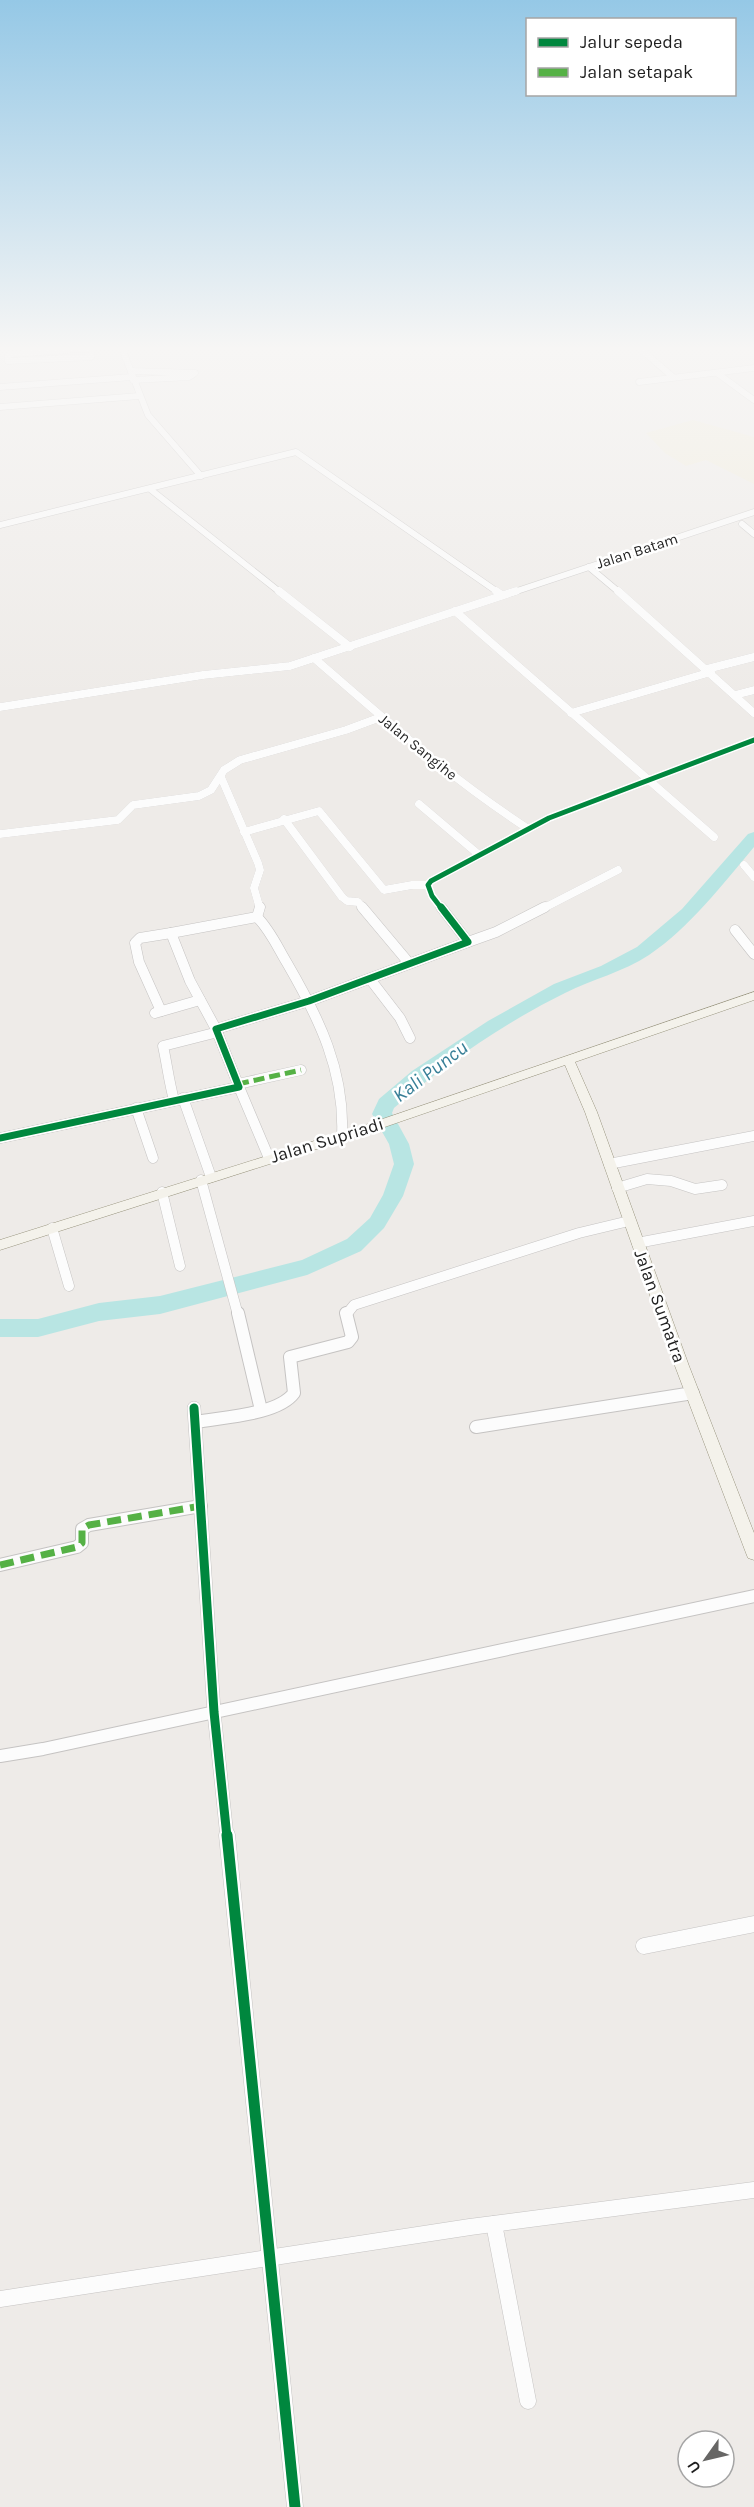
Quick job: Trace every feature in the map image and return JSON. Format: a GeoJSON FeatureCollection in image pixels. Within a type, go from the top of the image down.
{"type":"FeatureCollection","features":[{"type":"Feature","properties":{"kind":"main road","name":"Jalan Supriadi"},"geometry":{"type":"LineString","coordinates":[[0,1245],[369,1128],[754,996]]}},
{"type":"Feature","properties":{"kind":"main road","name":"Jalan Sumatra"},"geometry":{"type":"LineString","coordinates":[[568,1059],[591,1112],[637,1244],[754,1553]]}},
{"type":"Feature","properties":{"kind":"street"},"geometry":{"type":"LineString","coordinates":[[190,463],[201,476]]}},
{"type":"Feature","properties":{"kind":"street"},"geometry":{"type":"LineString","coordinates":[[0,525],[252,463]]}},
{"type":"Feature","properties":{"kind":"street"},"geometry":{"type":"LineString","coordinates":[[312,463],[502,595]]}},
{"type":"Feature","properties":{"kind":"street"},"geometry":{"type":"LineString","coordinates":[[150,489],[350,646]]}},
{"type":"Feature","properties":{"kind":"street","name":"Jalan Batam"},"geometry":{"type":"LineString","coordinates":[[0,707],[101,694],[206,675],[262,671],[314,658],[754,512]]}},
{"type":"Feature","properties":{"kind":"street"},"geometry":{"type":"LineString","coordinates":[[742,524],[754,534]]}},
{"type":"Feature","properties":{"kind":"street"},"geometry":{"type":"LineString","coordinates":[[589,567],[754,713]]}},
{"type":"Feature","properties":{"kind":"street"},"geometry":{"type":"LineString","coordinates":[[455,611],[714,837]]}},
{"type":"Feature","properties":{"kind":"street"},"geometry":{"type":"LineString","coordinates":[[572,713],[754,657]]}},
{"type":"Feature","properties":{"kind":"street","name":"Jalan Sangihe"},"geometry":{"type":"LineString","coordinates":[[314,658],[465,786],[527,828]]}},
{"type":"Feature","properties":{"kind":"street"},"geometry":{"type":"LineString","coordinates":[[735,695],[754,690]]}},
{"type":"Feature","properties":{"kind":"street"},"geometry":{"type":"LineString","coordinates":[[0,834],[118,820],[133,805],[206,794],[214,788],[229,766],[240,760],[337,733],[381,717]]}},
{"type":"Feature","properties":{"kind":"street"},"geometry":{"type":"LineString","coordinates":[[244,832],[319,811],[386,890],[420,883],[428,885],[478,854],[527,828],[754,740]]}},
{"type":"Feature","properties":{"kind":"street"},"geometry":{"type":"LineString","coordinates":[[220,777],[260,870],[253,880],[252,891],[260,908],[256,917]]}},
{"type":"Feature","properties":{"kind":"street"},"geometry":{"type":"LineString","coordinates":[[419,804],[478,854]]}},
{"type":"Feature","properties":{"kind":"street"},"geometry":{"type":"LineString","coordinates":[[284,819],[342,897],[360,903],[408,963]]}},
{"type":"Feature","properties":{"kind":"street"},"geometry":{"type":"LineString","coordinates":[[744,865],[754,877]]}},
{"type":"Feature","properties":{"kind":"street"},"geometry":{"type":"LineString","coordinates":[[261,1410],[206,1178],[179,1099],[166,1072],[167,1064],[163,1046],[309,1000],[496,932],[618,870]]}},
{"type":"Feature","properties":{"kind":"street"},"geometry":{"type":"LineString","coordinates":[[428,885],[432,896],[468,942]]}},
{"type":"Feature","properties":{"kind":"street"},"geometry":{"type":"LineString","coordinates":[[200,1000],[158,1012],[139,962],[135,943],[140,938],[256,917]]}},
{"type":"Feature","properties":{"kind":"street"},"geometry":{"type":"LineString","coordinates":[[256,917],[309,1000],[336,1067],[342,1089],[344,1120],[342,1136]]}},
{"type":"Feature","properties":{"kind":"street"},"geometry":{"type":"LineString","coordinates":[[735,930],[754,954]]}},
{"type":"Feature","properties":{"kind":"street"},"geometry":{"type":"LineString","coordinates":[[171,933],[183,967],[217,1030],[269,1158]]}},
{"type":"Feature","properties":{"kind":"street"},"geometry":{"type":"LineString","coordinates":[[370,979],[400,1018],[410,1038]]}},
{"type":"Feature","properties":{"kind":"street"},"geometry":{"type":"LineString","coordinates":[[0,1138],[239,1086],[301,1070]]}},
{"type":"Feature","properties":{"kind":"street"},"geometry":{"type":"LineString","coordinates":[[136,1108],[153,1158]]}},
{"type":"Feature","properties":{"kind":"street"},"geometry":{"type":"LineString","coordinates":[[609,1164],[754,1136]]}},
{"type":"Feature","properties":{"kind":"street"},"geometry":{"type":"LineString","coordinates":[[617,1188],[647,1179],[671,1181],[692,1189],[722,1185]]}},
{"type":"Feature","properties":{"kind":"street"},"geometry":{"type":"LineString","coordinates":[[162,1192],[180,1266]]}},
{"type":"Feature","properties":{"kind":"street"},"geometry":{"type":"LineString","coordinates":[[196,1422],[261,1410],[288,1402],[293,1398],[290,1357],[348,1342],[352,1336],[346,1313],[354,1305],[579,1233],[629,1221]]}},
{"type":"Feature","properties":{"kind":"street"},"geometry":{"type":"LineString","coordinates":[[637,1244],[754,1221]]}},
{"type":"Feature","properties":{"kind":"street"},"geometry":{"type":"LineString","coordinates":[[52,1228],[69,1286]]}},
{"type":"Feature","properties":{"kind":"street"},"geometry":{"type":"LineString","coordinates":[[476,1426],[693,1393]]}},
{"type":"Feature","properties":{"kind":"street"},"geometry":{"type":"LineString","coordinates":[[194,1408],[214,1712],[271,2258],[294,2507]]}},
{"type":"Feature","properties":{"kind":"street"},"geometry":{"type":"LineString","coordinates":[[0,1565],[76,1547],[82,1543],[81,1529],[89,1526],[201,1506]]}},
{"type":"Feature","properties":{"kind":"street"},"geometry":{"type":"LineString","coordinates":[[0,1756],[43,1749],[754,1596]]}},
{"type":"Feature","properties":{"kind":"street"},"geometry":{"type":"LineString","coordinates":[[644,1946],[754,1924]]}},
{"type":"Feature","properties":{"kind":"street"},"geometry":{"type":"LineString","coordinates":[[0,2299],[494,2224],[754,2190]]}},
{"type":"Feature","properties":{"kind":"street"},"geometry":{"type":"LineString","coordinates":[[494,2224],[528,2401]]}},
{"type":"Feature","properties":{"kind":"shaded area"},"geometry":{"type":"Polygon","coordinates":[[[712,463],[754,463],[754,484],[712,463]]]}},
{"type":"Feature","properties":{"kind":"waterway","name":"Kali Puncu"},"geometry":{"type":"LineString","coordinates":[[0,1328],[38,1328],[99,1312],[160,1305],[307,1267],[354,1245],[377,1223],[393,1196],[404,1164],[399,1144],[382,1114],[386,1104],[419,1076],[494,1025],[560,988],[607,970],[643,951],[688,913],[754,837]]}},
{"type":"Feature","properties":{"kind":"marked path"},"geometry":{"type":"LineString","coordinates":[[238,1084],[301,1070]]}},
{"type":"Feature","properties":{"kind":"marked path"},"geometry":{"type":"LineString","coordinates":[[0,1565],[77,1547],[82,1543],[82,1529],[89,1525],[201,1506]]}},
{"type":"Feature","properties":{"kind":"cycle path"},"geometry":{"type":"LineString","coordinates":[[0,1138],[239,1087],[216,1029],[309,1001],[468,942],[432,896],[428,885],[431,881],[549,818],[754,740]]}},
{"type":"Feature","properties":{"kind":"cycle path"},"geometry":{"type":"LineString","coordinates":[[194,1408],[214,1712],[295,2507]]}}]}
